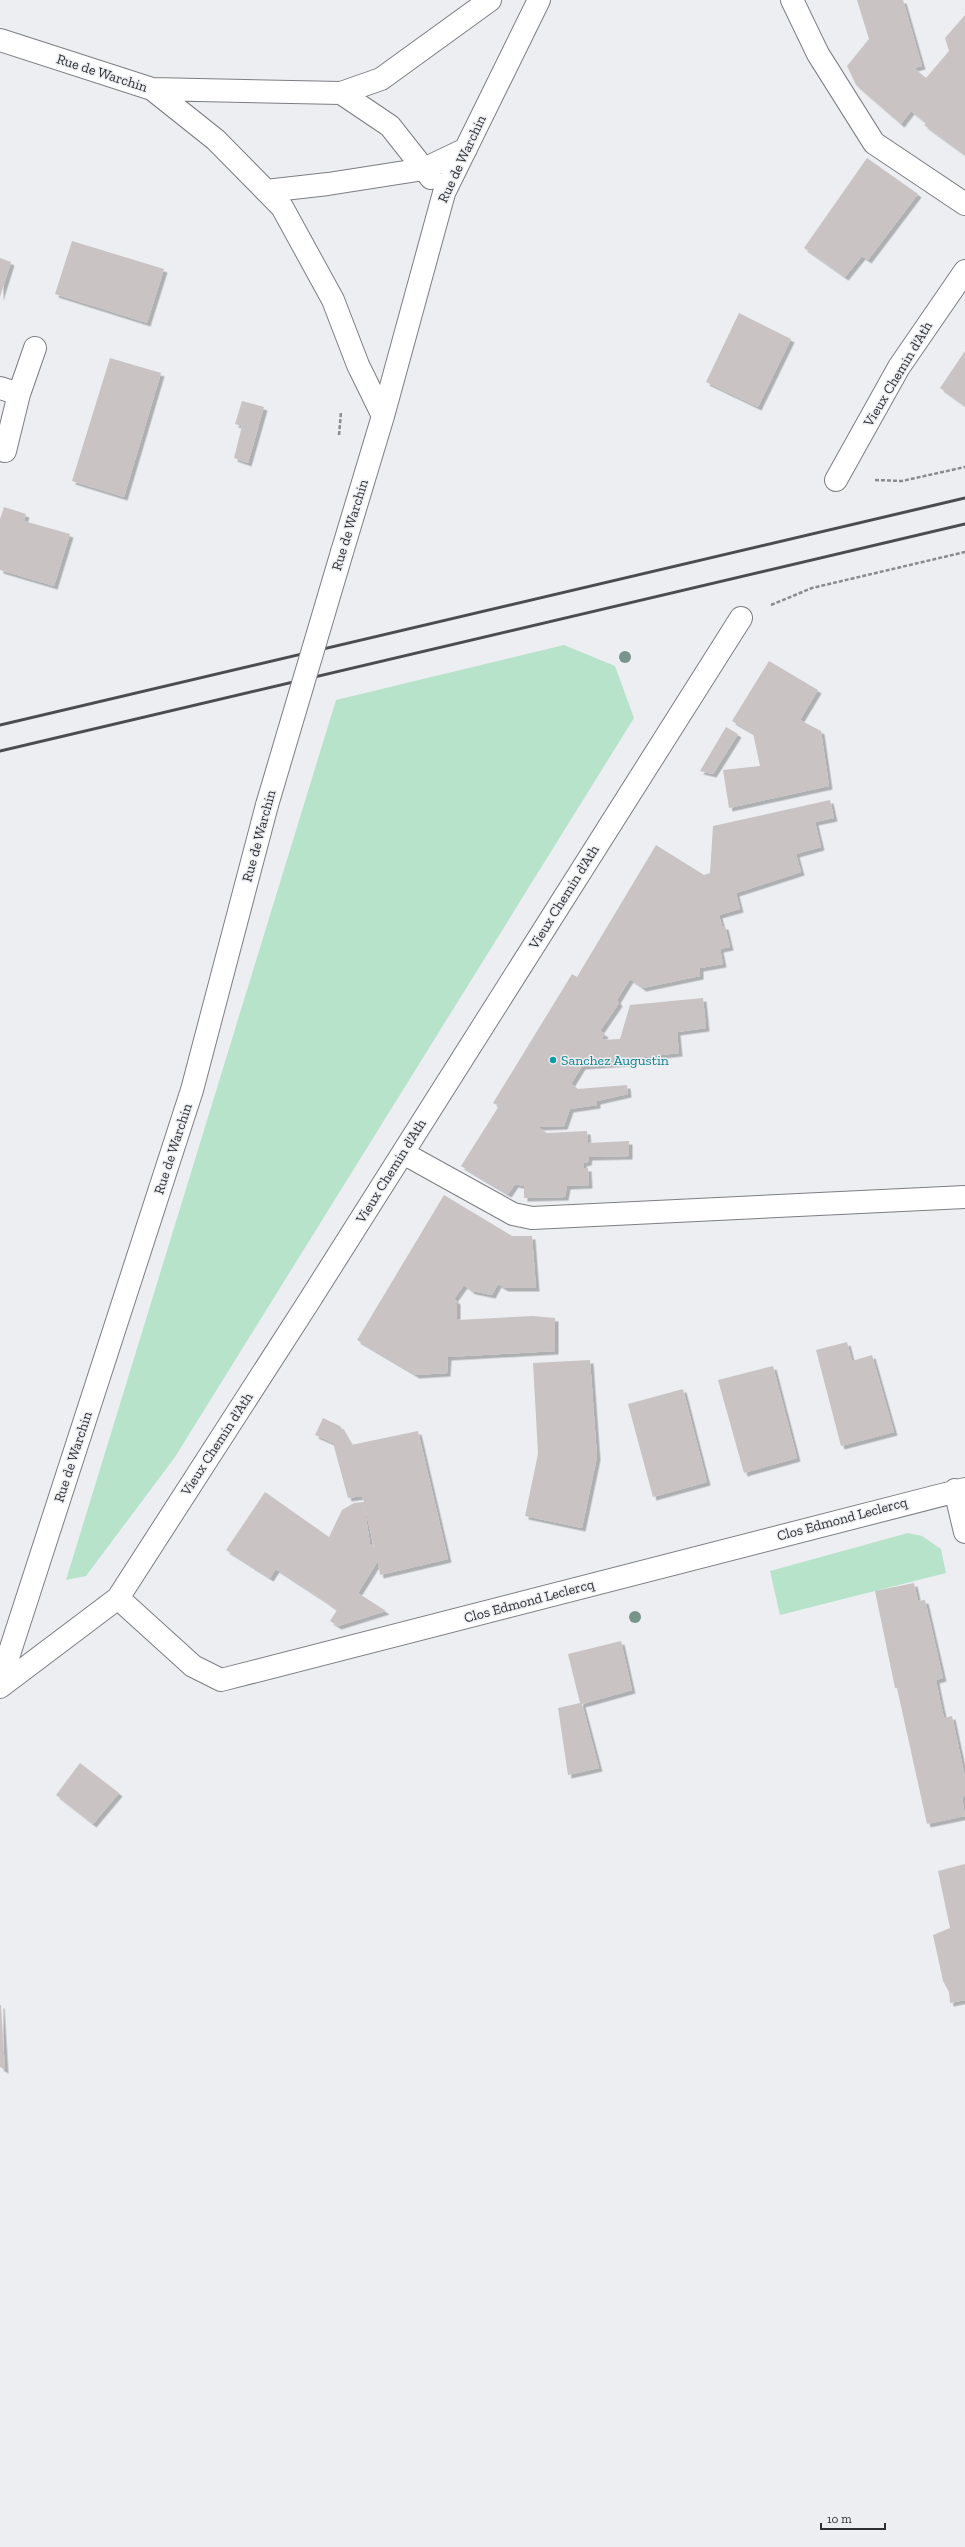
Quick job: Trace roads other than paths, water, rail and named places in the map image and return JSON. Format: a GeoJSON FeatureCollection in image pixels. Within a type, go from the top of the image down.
{"type":"FeatureCollection","features":[{"type":"Feature","properties":{"kind":"street","name":"Rue de Warchin"},"geometry":{"type":"LineString","coordinates":[[0,40],[152,89],[341,93],[381,78],[490,0]]}},
{"type":"Feature","properties":{"kind":"street","name":"Rue de Warchin"},"geometry":{"type":"LineString","coordinates":[[0,1682],[192,1090],[267,805],[383,416],[444,193],[539,0]]}},
{"type":"Feature","properties":{"kind":"street"},"geometry":{"type":"LineString","coordinates":[[792,0],[818,54],[874,143],[965,204]]}},
{"type":"Feature","properties":{"kind":"street"},"geometry":{"type":"LineString","coordinates":[[152,89],[216,140],[282,207],[332,300],[358,364],[383,416]]}},
{"type":"Feature","properties":{"kind":"street"},"geometry":{"type":"LineString","coordinates":[[341,93],[390,126],[444,193]]}},
{"type":"Feature","properties":{"kind":"street"},"geometry":{"type":"LineString","coordinates":[[266,191],[328,184],[424,169],[466,149]]}},
{"type":"Feature","properties":{"kind":"street","name":"Vieux Chemin d'Ath"},"geometry":{"type":"LineString","coordinates":[[836,480],[899,367],[965,271]]}},
{"type":"Feature","properties":{"kind":"street"},"geometry":{"type":"LineString","coordinates":[[5,451],[10,391],[35,348]]}},
{"type":"Feature","properties":{"kind":"street","name":"Vieux Chemin d'Ath"},"geometry":{"type":"LineString","coordinates":[[0,1687],[118,1598],[403,1153],[741,618]]}},
{"type":"Feature","properties":{"kind":"street"},"geometry":{"type":"LineString","coordinates":[[403,1153],[513,1214],[532,1218],[965,1198]]}},
{"type":"Feature","properties":{"kind":"street"},"geometry":{"type":"LineString","coordinates":[[960,1489],[965,1532]]}},
{"type":"Feature","properties":{"kind":"street","name":"Clos Edmond Leclercq"},"geometry":{"type":"LineString","coordinates":[[118,1598],[193,1666],[221,1680],[960,1489]]}},
{"type":"Feature","properties":{"kind":"railway"},"geometry":{"type":"LineString","coordinates":[[0,725],[965,498]]}},
{"type":"Feature","properties":{"kind":"railway"},"geometry":{"type":"LineString","coordinates":[[0,751],[965,524]]}},
{"type":"Feature","properties":{"kind":"place","name":"Sanchez Augustin"},"geometry":{"type":"Point","coordinates":[553,1060]}}]}
